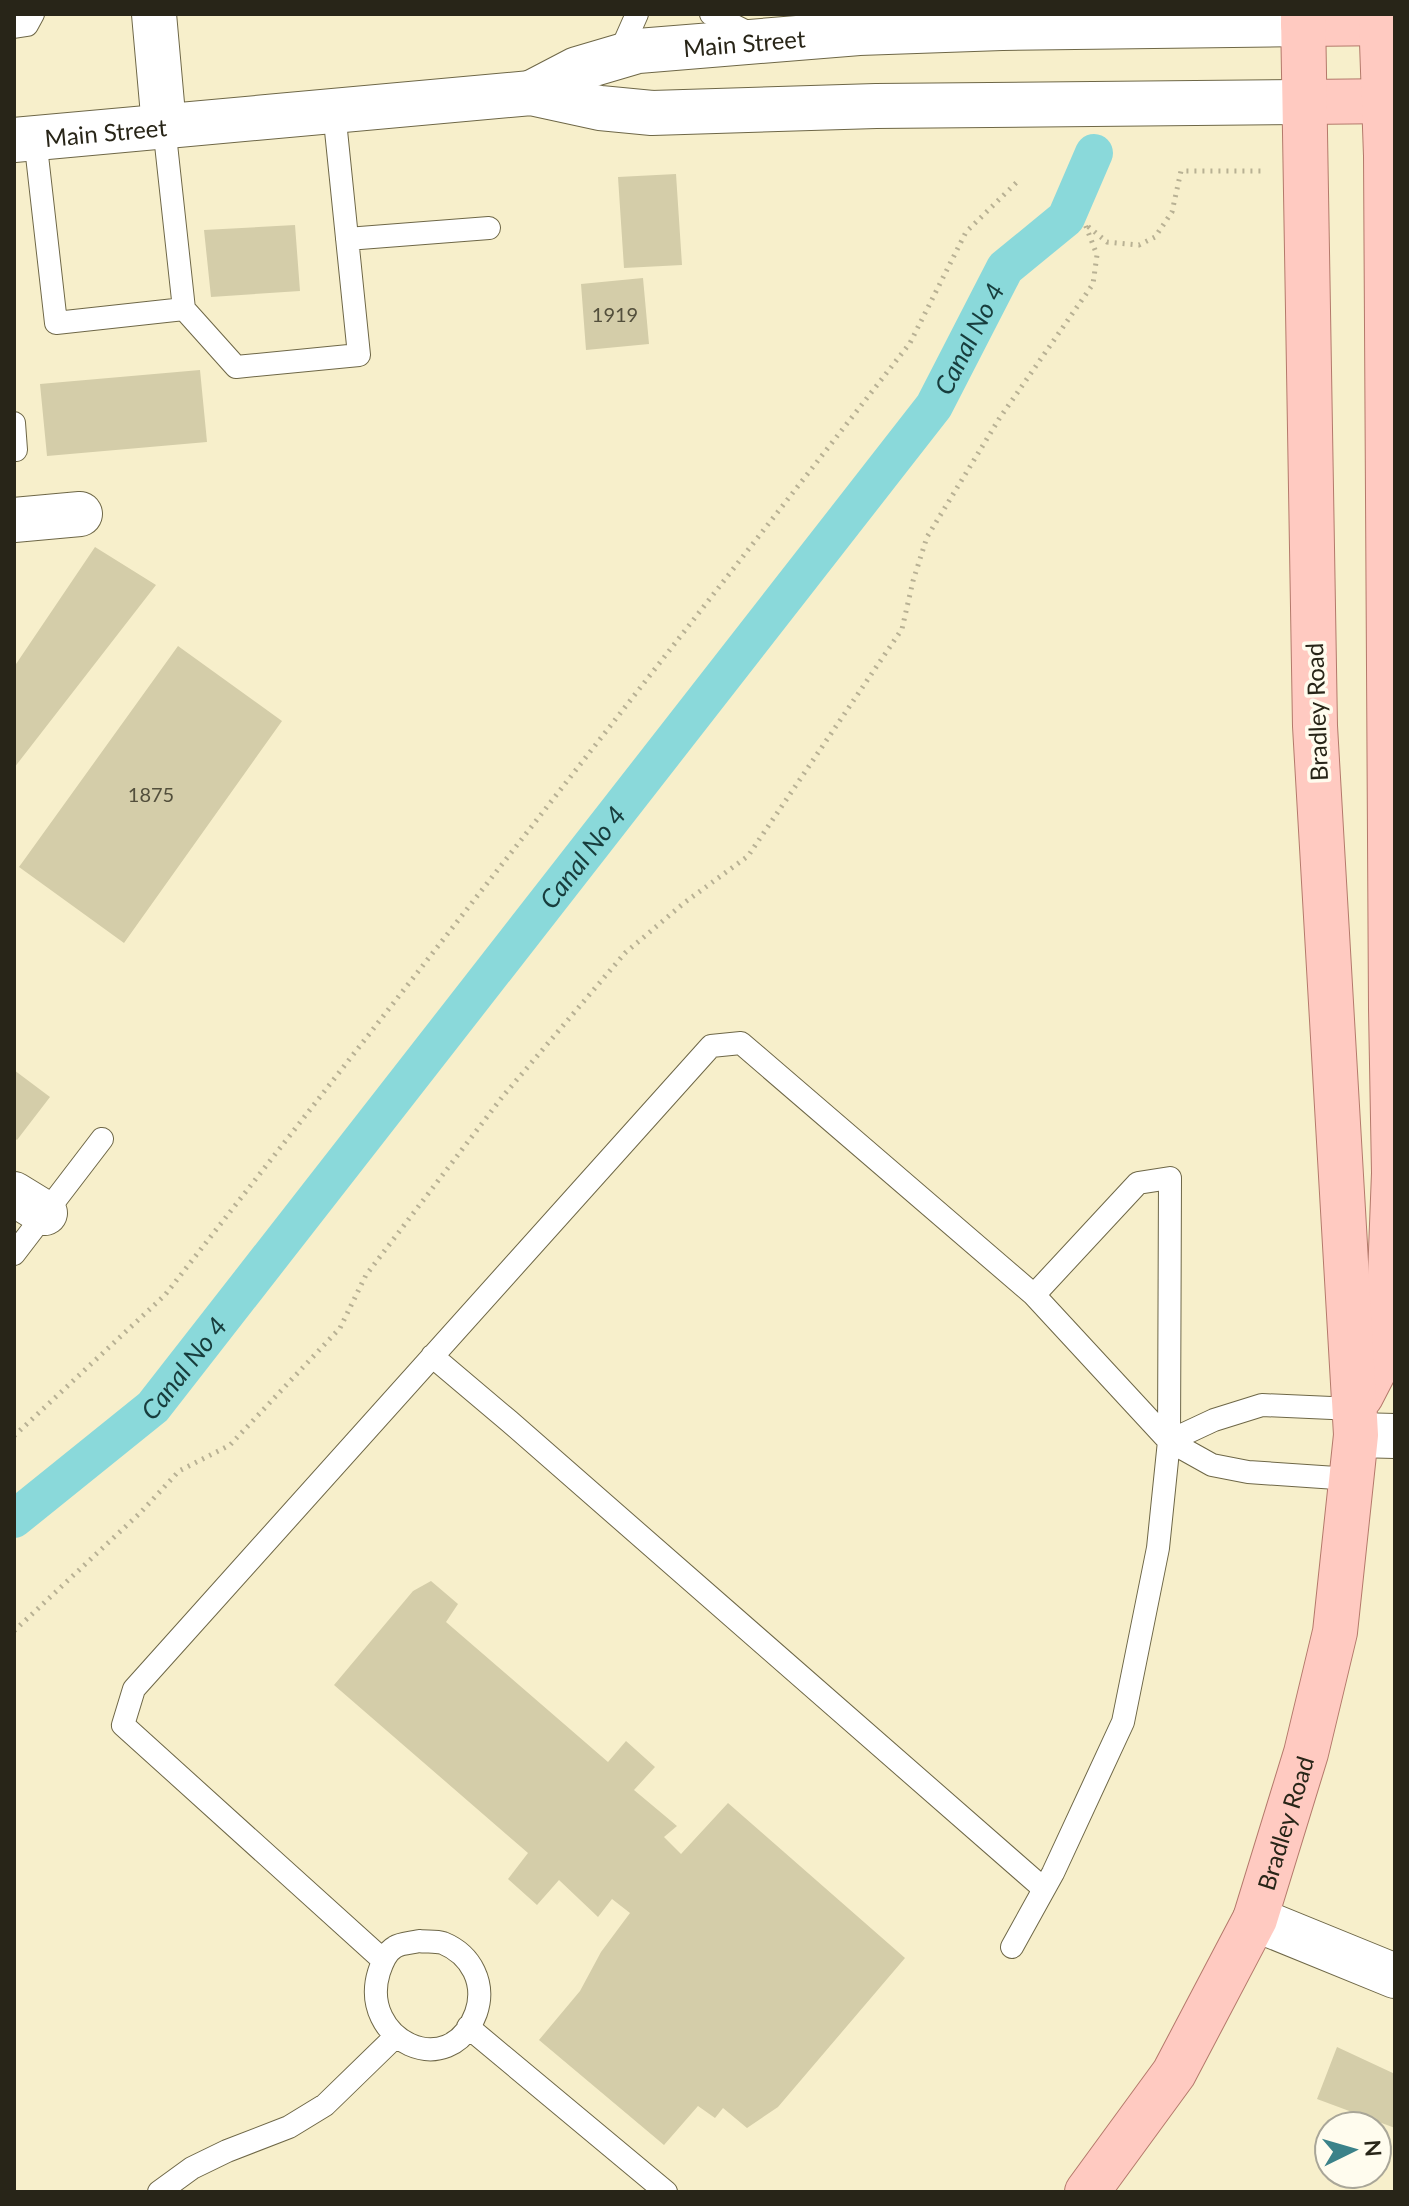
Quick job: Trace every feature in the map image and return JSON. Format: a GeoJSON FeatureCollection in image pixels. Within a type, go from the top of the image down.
{"type":"FeatureCollection","features":[{"type":"Feature","properties":{"kind":"main road"},"geometry":{"type":"LineString","coordinates":[[154,14],[164,126]]}},
{"type":"Feature","properties":{"kind":"main road"},"geometry":{"type":"LineString","coordinates":[[1303,19],[1386,20]]}},
{"type":"Feature","properties":{"kind":"main road","name":"Main Street"},"geometry":{"type":"LineString","coordinates":[[531,93],[577,69],[638,51],[859,33],[1303,19]]}},
{"type":"Feature","properties":{"kind":"main road","name":"Bradley Road"},"geometry":{"type":"LineString","coordinates":[[1303,19],[1315,726],[1369,1427]]}},
{"type":"Feature","properties":{"kind":"main road","name":"Bradley Road"},"geometry":{"type":"LineString","coordinates":[[1087,2192],[1174,2073],[1255,1919],[1306,1753],[1335,1632],[1351,1479],[1369,1427],[1376,1367],[1389,1302],[1394,1173],[1390,101],[1386,20]]}},
{"type":"Feature","properties":{"kind":"main road","name":"Main Street"},"geometry":{"type":"LineString","coordinates":[[25,139],[531,93],[600,108],[652,113],[876,106],[1305,102]]}},
{"type":"Feature","properties":{"kind":"main road"},"geometry":{"type":"LineString","coordinates":[[1305,102],[1390,101]]}},
{"type":"Feature","properties":{"kind":"main road"},"geometry":{"type":"LineString","coordinates":[[14,520],[80,514]]}},
{"type":"Feature","properties":{"kind":"main road"},"geometry":{"type":"LineString","coordinates":[[1255,1919],[1395,1976]]}},
{"type":"Feature","properties":{"kind":"lane"},"geometry":{"type":"LineString","coordinates":[[14,27],[27,25],[33,14]]}},
{"type":"Feature","properties":{"kind":"lane"},"geometry":{"type":"LineString","coordinates":[[618,57],[637,14]]}},
{"type":"Feature","properties":{"kind":"lane"},"geometry":{"type":"LineString","coordinates":[[711,14],[763,41]]}},
{"type":"Feature","properties":{"kind":"lane"},"geometry":{"type":"LineString","coordinates":[[164,126],[184,309],[236,367],[359,355],[334,111]]}},
{"type":"Feature","properties":{"kind":"lane"},"geometry":{"type":"LineString","coordinates":[[25,139],[56,323],[184,309]]}},
{"type":"Feature","properties":{"kind":"lane"},"geometry":{"type":"LineString","coordinates":[[347,239],[489,228]]}},
{"type":"Feature","properties":{"kind":"lane"},"geometry":{"type":"LineString","coordinates":[[14,423],[14,450]]}},
{"type":"Feature","properties":{"kind":"lane"},"geometry":{"type":"LineString","coordinates":[[383,1960],[123,1725],[134,1689],[711,1046],[741,1043],[1034,1295],[1169,1441],[1212,1465],[1248,1472],[1351,1479]]}},
{"type":"Feature","properties":{"kind":"lane"},"geometry":{"type":"LineString","coordinates":[[14,1254],[29,1204],[102,1139]]}},
{"type":"Feature","properties":{"kind":"lane"},"geometry":{"type":"LineString","coordinates":[[1012,1947],[1044,1889],[1123,1722],[1158,1548],[1169,1441],[1170,1178],[1138,1183],[1034,1295]]}},
{"type":"Feature","properties":{"kind":"lane"},"geometry":{"type":"LineString","coordinates":[[432,1356],[1044,1889]]}},
{"type":"Feature","properties":{"kind":"lane"},"geometry":{"type":"LineString","coordinates":[[1169,1441],[1214,1420],[1262,1405],[1369,1427]]}},
{"type":"Feature","properties":{"kind":"lane"},"geometry":{"type":"LineString","coordinates":[[419,1941],[441,1942],[462,1954],[476,1974],[480,1995],[468,2027],[461,2039],[443,2048],[415,2049],[383,2022],[376,2000],[377,1978],[383,1960],[395,1947],[419,1941]]}},
{"type":"Feature","properties":{"kind":"lane"},"geometry":{"type":"LineString","coordinates":[[468,2027],[666,2192]]}},
{"type":"Feature","properties":{"kind":"lane"},"geometry":{"type":"LineString","coordinates":[[159,2192],[192,2168],[289,2127],[325,2105],[396,2036]]}},
{"type":"Feature","properties":{"kind":"path"},"geometry":{"type":"LineString","coordinates":[[14,1631],[141,1512],[179,1471],[230,1445],[340,1328],[366,1275],[503,1096],[625,953],[684,903],[748,856],[902,629],[927,537],[999,419],[1093,284],[1097,255],[1085,224],[1107,242],[1139,245],[1155,237],[1172,212],[1181,171],[1261,171]]}},
{"type":"Feature","properties":{"kind":"path"},"geometry":{"type":"LineString","coordinates":[[14,1436],[165,1295],[910,343],[966,232],[1017,182]]}},
{"type":"Feature","properties":{"kind":"building"},"geometry":{"type":"Polygon","coordinates":[[[676,174],[682,265],[624,268],[618,177],[676,174]]]}},
{"type":"Feature","properties":{"kind":"building"},"geometry":{"type":"Polygon","coordinates":[[[295,225],[300,291],[211,297],[204,230],[295,225]]]}},
{"type":"Feature","properties":{"kind":"building"},"geometry":{"type":"Polygon","coordinates":[[[643,278],[649,344],[586,350],[581,284],[643,278]]]}},
{"type":"Feature","properties":{"kind":"building"},"geometry":{"type":"Polygon","coordinates":[[[200,370],[207,442],[47,456],[40,384],[200,370]]]}},
{"type":"Feature","properties":{"kind":"building"},"geometry":{"type":"Polygon","coordinates":[[[95,547],[156,585],[14,768],[14,667],[95,547]]]}},
{"type":"Feature","properties":{"kind":"building"},"geometry":{"type":"Polygon","coordinates":[[[178,646],[282,721],[124,943],[19,867],[178,646]]]}},
{"type":"Feature","properties":{"kind":"building"},"geometry":{"type":"Polygon","coordinates":[[[14,1070],[50,1097],[17,1140],[14,1138],[14,1070]]]}},
{"type":"Feature","properties":{"kind":"building"},"geometry":{"type":"Polygon","coordinates":[[[431,1581],[458,1604],[446,1622],[608,1762],[626,1741],[655,1767],[634,1790],[677,1826],[664,1837],[681,1854],[728,1803],[905,1958],[778,2107],[747,2128],[723,2108],[715,2118],[698,2106],[664,2145],[539,2040],[580,1991],[601,1952],[630,1913],[612,1899],[598,1917],[559,1880],[537,1905],[508,1879],[528,1853],[334,1685],[413,1591],[431,1581]]]}},
{"type":"Feature","properties":{"kind":"building"},"geometry":{"type":"Polygon","coordinates":[[[1337,2047],[1395,2074],[1395,2128],[1393,2110],[1347,2110],[1317,2099],[1337,2047]]]}},
{"type":"Feature","properties":{"kind":"waterway","name":"Canal No 4"},"geometry":{"type":"LineString","coordinates":[[14,1519],[153,1407],[934,406],[1005,268],[1066,218],[1094,153]]}}]}
